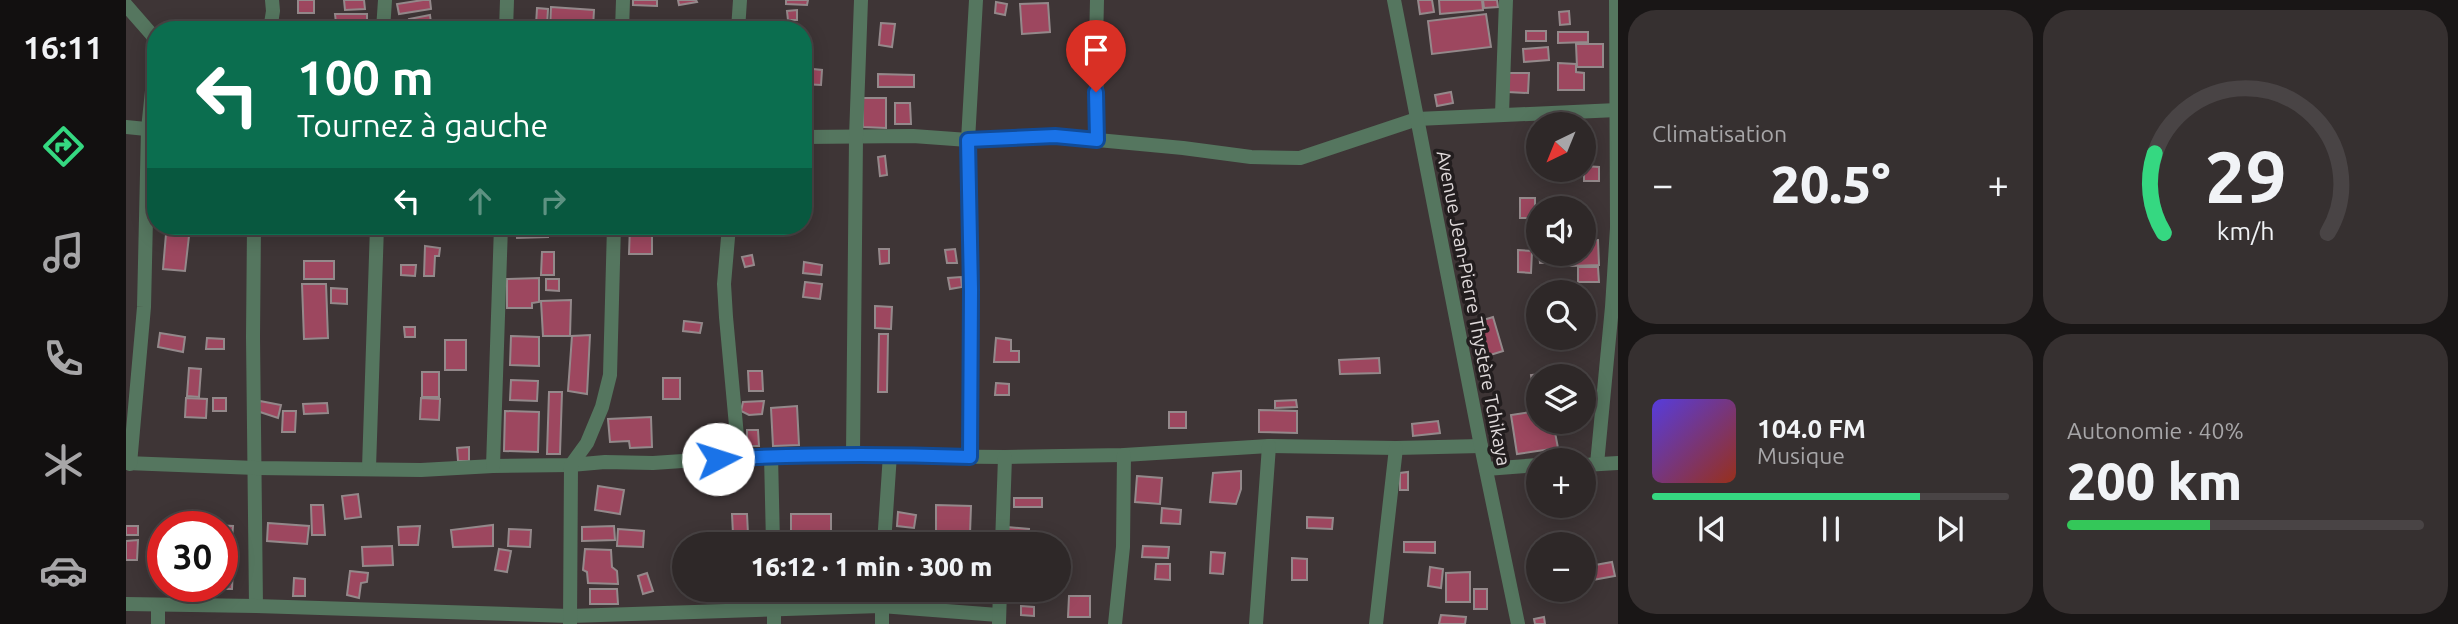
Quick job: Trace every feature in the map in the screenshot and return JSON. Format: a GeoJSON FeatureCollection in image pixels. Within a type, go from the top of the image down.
{"type":"FeatureCollection","features":[{"type":"Feature","properties":{"kind":"street"},"geometry":{"type":"LineString","coordinates":[[271,21],[272,0]]}},
{"type":"Feature","properties":{"kind":"street"},"geometry":{"type":"LineString","coordinates":[[383,21],[384,0]]}},
{"type":"Feature","properties":{"kind":"street"},"geometry":{"type":"LineString","coordinates":[[506,0],[506,21]]}},
{"type":"Feature","properties":{"kind":"street"},"geometry":{"type":"LineString","coordinates":[[622,21],[623,0]]}},
{"type":"Feature","properties":{"kind":"street"},"geometry":{"type":"LineString","coordinates":[[739,21],[740,0]]}},
{"type":"Feature","properties":{"kind":"street"},"geometry":{"type":"LineString","coordinates":[[853,456],[856,137],[861,0]]}},
{"type":"Feature","properties":{"kind":"street"},"geometry":{"type":"LineString","coordinates":[[970,457],[968,140],[976,0]]}},
{"type":"Feature","properties":{"kind":"street"},"geometry":{"type":"LineString","coordinates":[[1097,0],[1097,140]]}},
{"type":"Feature","properties":{"kind":"street","name":"Avenue Jean-Pierre Thystère Tchikaya"},"geometry":{"type":"LineString","coordinates":[[1394,0],[1518,624]]}},
{"type":"Feature","properties":{"kind":"street"},"geometry":{"type":"LineString","coordinates":[[1502,114],[1506,0]]}},
{"type":"Feature","properties":{"kind":"street"},"geometry":{"type":"LineString","coordinates":[[1592,448],[1612,307],[1618,228],[1616,0]]}},
{"type":"Feature","properties":{"kind":"street"},"geometry":{"type":"LineString","coordinates":[[126,5],[147,29]]}},
{"type":"Feature","properties":{"kind":"street"},"geometry":{"type":"LineString","coordinates":[[812,137],[913,136],[968,140],[1055,136],[1251,157],[1300,158],[1417,119],[1617,110]]}},
{"type":"Feature","properties":{"kind":"street"},"geometry":{"type":"LineString","coordinates":[[126,127],[147,129]]}},
{"type":"Feature","properties":{"kind":"street"},"geometry":{"type":"LineString","coordinates":[[147,235],[144,307],[128,463],[421,470],[605,462],[653,463],[771,455],[1005,457],[1124,455],[1269,446],[1481,446]]}},
{"type":"Feature","properties":{"kind":"street"},"geometry":{"type":"LineString","coordinates":[[254,235],[256,606]]}},
{"type":"Feature","properties":{"kind":"street"},"geometry":{"type":"LineString","coordinates":[[369,468],[377,235]]}},
{"type":"Feature","properties":{"kind":"street"},"geometry":{"type":"LineString","coordinates":[[494,466],[501,235]]}},
{"type":"Feature","properties":{"kind":"street"},"geometry":{"type":"LineString","coordinates":[[570,620],[571,465],[587,443],[602,407],[610,376],[614,235]]}},
{"type":"Feature","properties":{"kind":"street"},"geometry":{"type":"LineString","coordinates":[[728,235],[724,284],[739,458]]}},
{"type":"Feature","properties":{"kind":"street"},"geometry":{"type":"LineString","coordinates":[[1256,624],[1269,446]]}},
{"type":"Feature","properties":{"kind":"street"},"geometry":{"type":"LineString","coordinates":[[1376,624],[1396,448]]}},
{"type":"Feature","properties":{"kind":"street"},"geometry":{"type":"LineString","coordinates":[[885,532],[890,454]]}},
{"type":"Feature","properties":{"kind":"street"},"geometry":{"type":"LineString","coordinates":[[771,455],[773,532]]}},
{"type":"Feature","properties":{"kind":"street"},"geometry":{"type":"LineString","coordinates":[[1115,624],[1123,547],[1124,455]]}},
{"type":"Feature","properties":{"kind":"street"},"geometry":{"type":"LineString","coordinates":[[1002,532],[1005,457]]}},
{"type":"Feature","properties":{"kind":"street"},"geometry":{"type":"LineString","coordinates":[[1596,465],[1618,463]]}},
{"type":"Feature","properties":{"kind":"street"},"geometry":{"type":"LineString","coordinates":[[1486,469],[1526,466]]}},
{"type":"Feature","properties":{"kind":"street"},"geometry":{"type":"LineString","coordinates":[[881,602],[882,624]]}},
{"type":"Feature","properties":{"kind":"street"},"geometry":{"type":"LineString","coordinates":[[126,604],[256,606],[353,617],[570,620],[774,617],[881,606],[999,620],[1000,602]]}},
{"type":"Feature","properties":{"kind":"street"},"geometry":{"type":"LineString","coordinates":[[158,605],[158,624]]}},
{"type":"Feature","properties":{"kind":"building"},"geometry":{"type":"Polygon","coordinates":[[[298,0],[314,0],[314,13],[298,13],[298,0]]]}},
{"type":"Feature","properties":{"kind":"building"},"geometry":{"type":"Polygon","coordinates":[[[344,0],[364,0],[365,9],[345,10],[344,0]]]}},
{"type":"Feature","properties":{"kind":"building"},"geometry":{"type":"Polygon","coordinates":[[[430,0],[431,9],[399,14],[397,4],[430,0]]]}},
{"type":"Feature","properties":{"kind":"building"},"geometry":{"type":"Polygon","coordinates":[[[633,0],[657,0],[657,6],[633,5],[633,0]]]}},
{"type":"Feature","properties":{"kind":"building"},"geometry":{"type":"Polygon","coordinates":[[[678,0],[696,0],[697,2],[679,5],[678,0]]]}},
{"type":"Feature","properties":{"kind":"building"},"geometry":{"type":"Polygon","coordinates":[[[786,0],[808,0],[807,5],[786,4],[786,0]]]}},
{"type":"Feature","properties":{"kind":"building"},"geometry":{"type":"Polygon","coordinates":[[[1418,0],[1432,0],[1434,12],[1420,14],[1418,0]]]}},
{"type":"Feature","properties":{"kind":"building"},"geometry":{"type":"Polygon","coordinates":[[[1439,0],[1482,0],[1483,10],[1440,14],[1439,0]]]}},
{"type":"Feature","properties":{"kind":"building"},"geometry":{"type":"Polygon","coordinates":[[[1483,0],[1497,0],[1498,7],[1484,8],[1483,0]]]}},
{"type":"Feature","properties":{"kind":"building"},"geometry":{"type":"Polygon","coordinates":[[[996,2],[1007,4],[1005,15],[995,13],[996,2]]]}},
{"type":"Feature","properties":{"kind":"building"},"geometry":{"type":"Polygon","coordinates":[[[1048,3],[1050,32],[1022,34],[1020,4],[1048,3]]]}},
{"type":"Feature","properties":{"kind":"building"},"geometry":{"type":"Polygon","coordinates":[[[551,7],[594,10],[593,21],[550,21],[551,7]]]}},
{"type":"Feature","properties":{"kind":"building"},"geometry":{"type":"Polygon","coordinates":[[[537,8],[548,9],[547,21],[536,21],[537,8]]]}},
{"type":"Feature","properties":{"kind":"building"},"geometry":{"type":"Polygon","coordinates":[[[797,10],[797,20],[788,20],[787,11],[797,10]]]}},
{"type":"Feature","properties":{"kind":"building"},"geometry":{"type":"Polygon","coordinates":[[[1569,11],[1570,24],[1560,25],[1559,12],[1569,11]]]}},
{"type":"Feature","properties":{"kind":"building"},"geometry":{"type":"Polygon","coordinates":[[[335,14],[367,14],[367,21],[336,21],[335,14]]]}},
{"type":"Feature","properties":{"kind":"building"},"geometry":{"type":"Polygon","coordinates":[[[1486,14],[1491,47],[1432,54],[1428,21],[1486,14]]]}},
{"type":"Feature","properties":{"kind":"building"},"geometry":{"type":"Polygon","coordinates":[[[430,15],[431,21],[409,21],[430,15]]]}},
{"type":"Feature","properties":{"kind":"building"},"geometry":{"type":"Polygon","coordinates":[[[881,23],[895,24],[892,47],[879,45],[881,23]]]}},
{"type":"Feature","properties":{"kind":"building"},"geometry":{"type":"Polygon","coordinates":[[[1526,31],[1546,31],[1546,41],[1526,41],[1526,31]]]}},
{"type":"Feature","properties":{"kind":"building"},"geometry":{"type":"Polygon","coordinates":[[[1558,32],[1588,32],[1588,42],[1558,43],[1558,32]]]}},
{"type":"Feature","properties":{"kind":"building"},"geometry":{"type":"Polygon","coordinates":[[[1576,44],[1603,44],[1603,67],[1577,67],[1576,44]]]}},
{"type":"Feature","properties":{"kind":"building"},"geometry":{"type":"Polygon","coordinates":[[[1548,47],[1549,60],[1524,62],[1523,49],[1548,47]]]}},
{"type":"Feature","properties":{"kind":"building"},"geometry":{"type":"Polygon","coordinates":[[[1558,63],[1576,64],[1576,72],[1584,73],[1584,90],[1558,90],[1558,63]]]}},
{"type":"Feature","properties":{"kind":"building"},"geometry":{"type":"Polygon","coordinates":[[[812,69],[822,70],[821,85],[812,84],[812,69]]]}},
{"type":"Feature","properties":{"kind":"building"},"geometry":{"type":"Polygon","coordinates":[[[1509,73],[1529,73],[1528,93],[1508,92],[1509,73]]]}},
{"type":"Feature","properties":{"kind":"building"},"geometry":{"type":"Polygon","coordinates":[[[878,74],[914,75],[914,87],[878,87],[878,74]]]}},
{"type":"Feature","properties":{"kind":"building"},"geometry":{"type":"Polygon","coordinates":[[[1451,92],[1453,103],[1437,106],[1435,95],[1451,92]]]}},
{"type":"Feature","properties":{"kind":"building"},"geometry":{"type":"Polygon","coordinates":[[[863,98],[886,98],[886,128],[863,127],[863,98]]]}},
{"type":"Feature","properties":{"kind":"building"},"geometry":{"type":"Polygon","coordinates":[[[895,103],[910,103],[911,124],[895,124],[895,103]]]}},
{"type":"Feature","properties":{"kind":"building"},"geometry":{"type":"Polygon","coordinates":[[[885,156],[887,175],[880,176],[878,157],[885,156]]]}},
{"type":"Feature","properties":{"kind":"building"},"geometry":{"type":"Polygon","coordinates":[[[1596,167],[1599,167],[1599,181],[1596,181],[1596,167]]]}},
{"type":"Feature","properties":{"kind":"building"},"geometry":{"type":"Polygon","coordinates":[[[1520,198],[1526,198],[1526,218],[1520,218],[1520,198]]]}},
{"type":"Feature","properties":{"kind":"building"},"geometry":{"type":"Polygon","coordinates":[[[166,235],[189,236],[185,271],[163,269],[166,235]]]}},
{"type":"Feature","properties":{"kind":"building"},"geometry":{"type":"Polygon","coordinates":[[[517,235],[548,235],[548,237],[517,238],[517,235]]]}},
{"type":"Feature","properties":{"kind":"building"},"geometry":{"type":"Polygon","coordinates":[[[630,235],[652,235],[652,254],[629,254],[630,235]]]}},
{"type":"Feature","properties":{"kind":"building"},"geometry":{"type":"Polygon","coordinates":[[[1598,240],[1599,265],[1596,265],[1598,240]]]}},
{"type":"Feature","properties":{"kind":"building"},"geometry":{"type":"Polygon","coordinates":[[[425,246],[440,248],[439,256],[435,256],[434,276],[424,276],[425,246]]]}},
{"type":"Feature","properties":{"kind":"building"},"geometry":{"type":"Polygon","coordinates":[[[879,249],[889,249],[889,263],[880,264],[879,249]]]}},
{"type":"Feature","properties":{"kind":"building"},"geometry":{"type":"Polygon","coordinates":[[[955,249],[957,263],[947,263],[945,250],[955,249]]]}},
{"type":"Feature","properties":{"kind":"building"},"geometry":{"type":"Polygon","coordinates":[[[1518,250],[1526,251],[1526,266],[1531,266],[1531,273],[1518,272],[1518,250]]]}},
{"type":"Feature","properties":{"kind":"building"},"geometry":{"type":"Polygon","coordinates":[[[542,252],[554,252],[554,275],[541,275],[542,252]]]}},
{"type":"Feature","properties":{"kind":"building"},"geometry":{"type":"Polygon","coordinates":[[[752,255],[754,265],[745,267],[742,257],[752,255]]]}},
{"type":"Feature","properties":{"kind":"building"},"geometry":{"type":"Polygon","coordinates":[[[304,261],[334,261],[334,279],[304,279],[304,261]]]}},
{"type":"Feature","properties":{"kind":"building"},"geometry":{"type":"Polygon","coordinates":[[[804,262],[822,265],[821,275],[803,273],[804,262]]]}},
{"type":"Feature","properties":{"kind":"building"},"geometry":{"type":"Polygon","coordinates":[[[401,265],[416,265],[415,276],[401,275],[401,265]]]}},
{"type":"Feature","properties":{"kind":"building"},"geometry":{"type":"Polygon","coordinates":[[[1578,267],[1598,267],[1599,282],[1578,280],[1578,267]]]}},
{"type":"Feature","properties":{"kind":"building"},"geometry":{"type":"Polygon","coordinates":[[[961,277],[962,287],[950,289],[948,278],[961,277]]]}},
{"type":"Feature","properties":{"kind":"building"},"geometry":{"type":"Polygon","coordinates":[[[539,278],[539,302],[532,303],[532,308],[507,308],[507,279],[539,278]]]}},
{"type":"Feature","properties":{"kind":"building"},"geometry":{"type":"Polygon","coordinates":[[[546,279],[559,279],[559,291],[546,290],[546,279]]]}},
{"type":"Feature","properties":{"kind":"building"},"geometry":{"type":"Polygon","coordinates":[[[805,282],[822,284],[820,299],[803,297],[805,282]]]}},
{"type":"Feature","properties":{"kind":"building"},"geometry":{"type":"Polygon","coordinates":[[[302,284],[326,284],[328,338],[304,339],[302,284]]]}},
{"type":"Feature","properties":{"kind":"building"},"geometry":{"type":"Polygon","coordinates":[[[331,288],[347,289],[347,304],[331,303],[331,288]]]}},
{"type":"Feature","properties":{"kind":"building"},"geometry":{"type":"Polygon","coordinates":[[[571,300],[570,336],[543,336],[541,301],[571,300]]]}},
{"type":"Feature","properties":{"kind":"building"},"geometry":{"type":"Polygon","coordinates":[[[875,306],[892,307],[891,329],[875,328],[875,306]]]}},
{"type":"Feature","properties":{"kind":"building"},"geometry":{"type":"Polygon","coordinates":[[[1493,317],[1503,351],[1487,356],[1477,322],[1493,317]]]}},
{"type":"Feature","properties":{"kind":"building"},"geometry":{"type":"Polygon","coordinates":[[[684,321],[702,323],[700,333],[683,331],[684,321]]]}},
{"type":"Feature","properties":{"kind":"building"},"geometry":{"type":"Polygon","coordinates":[[[404,327],[415,327],[415,337],[405,337],[404,327]]]}},
{"type":"Feature","properties":{"kind":"building"},"geometry":{"type":"Polygon","coordinates":[[[160,333],[185,337],[183,352],[158,347],[160,333]]]}},
{"type":"Feature","properties":{"kind":"building"},"geometry":{"type":"Polygon","coordinates":[[[879,334],[888,334],[887,392],[878,392],[879,334]]]}},
{"type":"Feature","properties":{"kind":"building"},"geometry":{"type":"Polygon","coordinates":[[[590,335],[587,394],[568,391],[572,336],[590,335]]]}},
{"type":"Feature","properties":{"kind":"building"},"geometry":{"type":"Polygon","coordinates":[[[511,336],[539,337],[539,366],[510,365],[511,336]]]}},
{"type":"Feature","properties":{"kind":"building"},"geometry":{"type":"Polygon","coordinates":[[[207,338],[224,339],[224,349],[206,349],[207,338]]]}},
{"type":"Feature","properties":{"kind":"building"},"geometry":{"type":"Polygon","coordinates":[[[996,338],[1011,340],[1011,351],[1019,351],[1019,362],[994,362],[996,338]]]}},
{"type":"Feature","properties":{"kind":"building"},"geometry":{"type":"Polygon","coordinates":[[[445,340],[466,340],[466,370],[445,370],[445,340]]]}},
{"type":"Feature","properties":{"kind":"building"},"geometry":{"type":"Polygon","coordinates":[[[1379,358],[1380,373],[1340,374],[1339,360],[1379,358]]]}},
{"type":"Feature","properties":{"kind":"building"},"geometry":{"type":"Polygon","coordinates":[[[189,368],[201,369],[199,397],[187,396],[189,368]]]}},
{"type":"Feature","properties":{"kind":"building"},"geometry":{"type":"Polygon","coordinates":[[[748,371],[762,371],[763,391],[749,391],[748,371]]]}},
{"type":"Feature","properties":{"kind":"building"},"geometry":{"type":"Polygon","coordinates":[[[422,372],[439,372],[439,397],[422,397],[422,372]]]}},
{"type":"Feature","properties":{"kind":"building"},"geometry":{"type":"Polygon","coordinates":[[[663,378],[680,378],[680,399],[663,399],[663,378]]]}},
{"type":"Feature","properties":{"kind":"building"},"geometry":{"type":"Polygon","coordinates":[[[511,380],[538,381],[537,401],[510,400],[511,380]]]}},
{"type":"Feature","properties":{"kind":"building"},"geometry":{"type":"Polygon","coordinates":[[[996,383],[1009,384],[1009,395],[995,395],[996,383]]]}},
{"type":"Feature","properties":{"kind":"building"},"geometry":{"type":"Polygon","coordinates":[[[549,392],[562,392],[560,454],[547,454],[549,392]]]}},
{"type":"Feature","properties":{"kind":"building"},"geometry":{"type":"Polygon","coordinates":[[[186,398],[207,399],[206,418],[185,417],[186,398]]]}},
{"type":"Feature","properties":{"kind":"building"},"geometry":{"type":"Polygon","coordinates":[[[213,398],[226,398],[226,411],[213,411],[213,398]]]}},
{"type":"Feature","properties":{"kind":"building"},"geometry":{"type":"Polygon","coordinates":[[[421,398],[440,399],[439,420],[420,419],[421,398]]]}},
{"type":"Feature","properties":{"kind":"building"},"geometry":{"type":"Polygon","coordinates":[[[1296,400],[1297,407],[1275,408],[1275,401],[1296,400]]]}},
{"type":"Feature","properties":{"kind":"building"},"geometry":{"type":"Polygon","coordinates":[[[260,401],[281,405],[278,418],[257,411],[260,401]]]}},
{"type":"Feature","properties":{"kind":"building"},"geometry":{"type":"Polygon","coordinates":[[[764,401],[762,414],[749,415],[741,411],[743,402],[764,401]]]}},
{"type":"Feature","properties":{"kind":"building"},"geometry":{"type":"Polygon","coordinates":[[[327,403],[328,413],[304,414],[303,404],[327,403]]]}},
{"type":"Feature","properties":{"kind":"building"},"geometry":{"type":"Polygon","coordinates":[[[797,406],[799,445],[773,446],[771,408],[797,406]]]}},
{"type":"Feature","properties":{"kind":"building"},"geometry":{"type":"Polygon","coordinates":[[[1259,410],[1297,411],[1297,433],[1259,432],[1259,410]]]}},
{"type":"Feature","properties":{"kind":"building"},"geometry":{"type":"Polygon","coordinates":[[[283,411],[296,411],[295,432],[282,432],[283,411]]]}},
{"type":"Feature","properties":{"kind":"building"},"geometry":{"type":"Polygon","coordinates":[[[505,411],[539,412],[538,452],[504,451],[505,411]]]}},
{"type":"Feature","properties":{"kind":"building"},"geometry":{"type":"Polygon","coordinates":[[[1169,412],[1186,412],[1186,428],[1169,428],[1169,412]]]}},
{"type":"Feature","properties":{"kind":"building"},"geometry":{"type":"Polygon","coordinates":[[[1526,413],[1526,434],[1555,434],[1558,448],[1526,448],[1526,453],[1517,454],[1511,415],[1526,413]]]}},
{"type":"Feature","properties":{"kind":"building"},"geometry":{"type":"Polygon","coordinates":[[[651,417],[652,447],[630,448],[629,441],[610,442],[608,419],[651,417]]]}},
{"type":"Feature","properties":{"kind":"building"},"geometry":{"type":"Polygon","coordinates":[[[1438,421],[1440,433],[1413,436],[1412,424],[1438,421]]]}},
{"type":"Feature","properties":{"kind":"building"},"geometry":{"type":"Polygon","coordinates":[[[747,430],[758,430],[759,446],[747,446],[747,430]]]}},
{"type":"Feature","properties":{"kind":"building"},"geometry":{"type":"Polygon","coordinates":[[[469,447],[469,461],[458,461],[457,448],[469,447]]]}},
{"type":"Feature","properties":{"kind":"building"},"geometry":{"type":"Polygon","coordinates":[[[1241,471],[1241,489],[1236,504],[1210,502],[1213,473],[1241,471]]]}},
{"type":"Feature","properties":{"kind":"building"},"geometry":{"type":"Polygon","coordinates":[[[1408,472],[1408,490],[1400,490],[1400,473],[1408,472]]]}},
{"type":"Feature","properties":{"kind":"building"},"geometry":{"type":"Polygon","coordinates":[[[1137,476],[1162,478],[1160,504],[1135,502],[1137,476]]]}},
{"type":"Feature","properties":{"kind":"building"},"geometry":{"type":"Polygon","coordinates":[[[598,486],[624,490],[620,514],[595,510],[598,486]]]}},
{"type":"Feature","properties":{"kind":"building"},"geometry":{"type":"Polygon","coordinates":[[[358,494],[361,517],[345,519],[342,496],[358,494]]]}},
{"type":"Feature","properties":{"kind":"building"},"geometry":{"type":"Polygon","coordinates":[[[1014,498],[1042,498],[1042,507],[1014,507],[1014,498]]]}},
{"type":"Feature","properties":{"kind":"building"},"geometry":{"type":"Polygon","coordinates":[[[311,505],[323,505],[325,535],[312,535],[311,505]]]}},
{"type":"Feature","properties":{"kind":"building"},"geometry":{"type":"Polygon","coordinates":[[[936,505],[971,506],[970,532],[936,532],[936,505]]]}},
{"type":"Feature","properties":{"kind":"building"},"geometry":{"type":"Polygon","coordinates":[[[1162,508],[1181,510],[1180,524],[1161,523],[1162,508]]]}},
{"type":"Feature","properties":{"kind":"building"},"geometry":{"type":"Polygon","coordinates":[[[898,512],[916,515],[914,528],[897,526],[898,512]]]}},
{"type":"Feature","properties":{"kind":"building"},"geometry":{"type":"Polygon","coordinates":[[[732,514],[747,514],[748,532],[733,532],[732,514]]]}},
{"type":"Feature","properties":{"kind":"building"},"geometry":{"type":"Polygon","coordinates":[[[791,514],[831,514],[831,532],[791,532],[791,514]]]}},
{"type":"Feature","properties":{"kind":"building"},"geometry":{"type":"Polygon","coordinates":[[[1307,517],[1333,518],[1332,529],[1307,528],[1307,517]]]}},
{"type":"Feature","properties":{"kind":"building"},"geometry":{"type":"Polygon","coordinates":[[[268,523],[309,526],[307,544],[267,541],[268,523]]]}},
{"type":"Feature","properties":{"kind":"building"},"geometry":{"type":"Polygon","coordinates":[[[493,525],[493,546],[453,547],[451,530],[493,525]]]}},
{"type":"Feature","properties":{"kind":"building"},"geometry":{"type":"Polygon","coordinates":[[[126,526],[138,526],[138,535],[126,535],[126,526]]]}},
{"type":"Feature","properties":{"kind":"building"},"geometry":{"type":"Polygon","coordinates":[[[420,526],[418,545],[399,545],[398,527],[420,526]]]}},
{"type":"Feature","properties":{"kind":"building"},"geometry":{"type":"Polygon","coordinates":[[[614,526],[615,540],[582,541],[582,527],[614,526]]]}},
{"type":"Feature","properties":{"kind":"building"},"geometry":{"type":"Polygon","coordinates":[[[1007,527],[1029,529],[1029,532],[1007,532],[1007,527]]]}},
{"type":"Feature","properties":{"kind":"building"},"geometry":{"type":"Polygon","coordinates":[[[509,529],[531,530],[530,547],[508,546],[509,529]]]}},
{"type":"Feature","properties":{"kind":"building"},"geometry":{"type":"Polygon","coordinates":[[[618,529],[644,531],[643,547],[617,546],[618,529]]]}},
{"type":"Feature","properties":{"kind":"building"},"geometry":{"type":"Polygon","coordinates":[[[138,540],[137,560],[126,560],[126,541],[138,540]]]}},
{"type":"Feature","properties":{"kind":"building"},"geometry":{"type":"Polygon","coordinates":[[[1404,542],[1435,542],[1435,553],[1404,552],[1404,542]]]}},
{"type":"Feature","properties":{"kind":"building"},"geometry":{"type":"Polygon","coordinates":[[[392,546],[393,565],[363,566],[362,547],[392,546]]]}},
{"type":"Feature","properties":{"kind":"building"},"geometry":{"type":"Polygon","coordinates":[[[1143,546],[1169,547],[1168,558],[1142,557],[1143,546]]]}},
{"type":"Feature","properties":{"kind":"building"},"geometry":{"type":"Polygon","coordinates":[[[499,549],[511,551],[507,572],[495,570],[499,549]]]}},
{"type":"Feature","properties":{"kind":"building"},"geometry":{"type":"Polygon","coordinates":[[[585,549],[611,550],[612,567],[617,571],[618,584],[588,583],[587,572],[583,570],[585,549]]]}},
{"type":"Feature","properties":{"kind":"building"},"geometry":{"type":"Polygon","coordinates":[[[1211,552],[1225,553],[1223,574],[1210,573],[1211,552]]]}},
{"type":"Feature","properties":{"kind":"building"},"geometry":{"type":"Polygon","coordinates":[[[1292,558],[1307,559],[1307,580],[1292,580],[1292,558]]]}},
{"type":"Feature","properties":{"kind":"building"},"geometry":{"type":"Polygon","coordinates":[[[1612,562],[1615,576],[1596,579],[1596,565],[1612,562]]]}},
{"type":"Feature","properties":{"kind":"building"},"geometry":{"type":"Polygon","coordinates":[[[1156,564],[1170,564],[1170,580],[1155,579],[1156,564]]]}},
{"type":"Feature","properties":{"kind":"building"},"geometry":{"type":"Polygon","coordinates":[[[1430,567],[1443,569],[1441,588],[1428,586],[1430,567]]]}},
{"type":"Feature","properties":{"kind":"building"},"geometry":{"type":"Polygon","coordinates":[[[350,571],[368,573],[367,582],[361,583],[359,598],[347,595],[350,571]]]}},
{"type":"Feature","properties":{"kind":"building"},"geometry":{"type":"Polygon","coordinates":[[[1470,572],[1470,602],[1446,602],[1446,573],[1470,572]]]}},
{"type":"Feature","properties":{"kind":"building"},"geometry":{"type":"Polygon","coordinates":[[[647,573],[653,591],[643,594],[638,576],[647,573]]]}},
{"type":"Feature","properties":{"kind":"building"},"geometry":{"type":"Polygon","coordinates":[[[294,578],[305,579],[305,596],[293,596],[294,578]]]}},
{"type":"Feature","properties":{"kind":"building"},"geometry":{"type":"Polygon","coordinates":[[[590,589],[617,589],[618,604],[590,604],[590,589]]]}},
{"type":"Feature","properties":{"kind":"building"},"geometry":{"type":"Polygon","coordinates":[[[1474,589],[1487,589],[1487,609],[1474,609],[1474,589]]]}},
{"type":"Feature","properties":{"kind":"building"},"geometry":{"type":"Polygon","coordinates":[[[1071,596],[1090,596],[1090,617],[1068,617],[1071,596]]]}},
{"type":"Feature","properties":{"kind":"building"},"geometry":{"type":"Polygon","coordinates":[[[1021,606],[1034,607],[1034,616],[1021,615],[1021,606]]]}},
{"type":"Feature","properties":{"kind":"building"},"geometry":{"type":"Polygon","coordinates":[[[1441,615],[1466,617],[1465,624],[1439,624],[1441,615]]]}},
{"type":"Feature","properties":{"kind":"building"},"geometry":{"type":"Polygon","coordinates":[[[1544,617],[1545,624],[1535,624],[1534,619],[1544,617]]]}},
{"type":"Feature","properties":{"kind":"route"},"geometry":{"type":"LineString","coordinates":[[718,459],[771,455],[890,454],[970,457],[968,140],[1055,136],[1097,140],[1096,92]]}}]}
